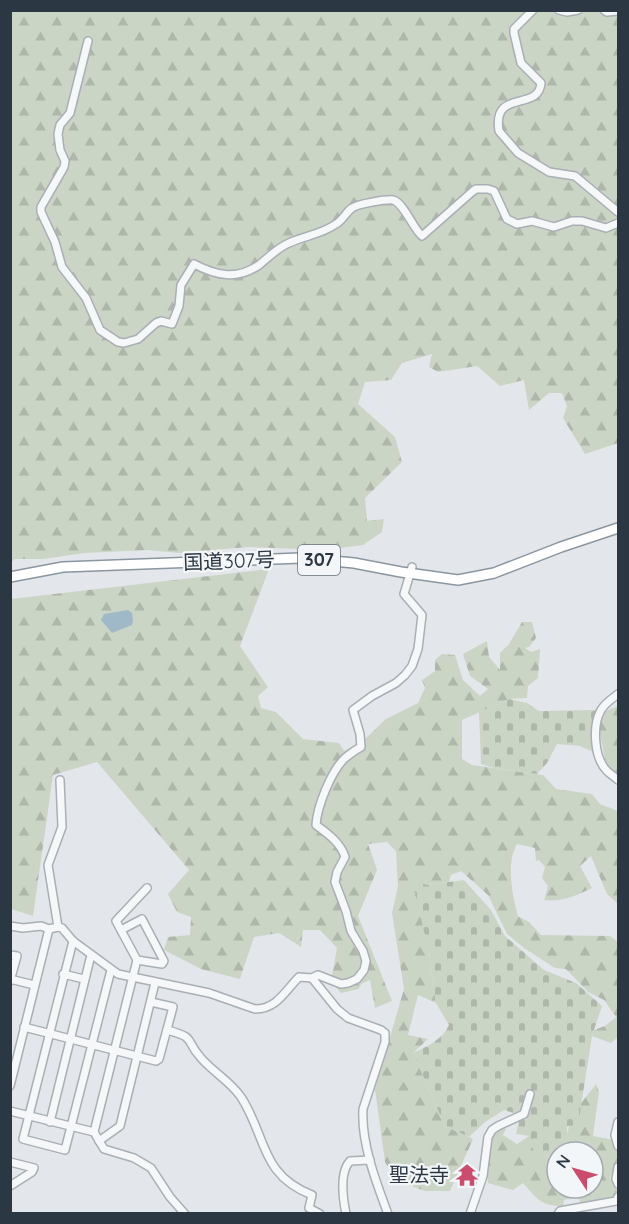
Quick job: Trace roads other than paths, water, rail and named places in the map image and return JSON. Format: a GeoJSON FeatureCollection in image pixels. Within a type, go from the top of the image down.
{"type":"FeatureCollection","features":[{"type":"Feature","properties":{"kind":"highway","name":"国道307号"},"geometry":{"type":"LineString","coordinates":[[10,577],[63,567],[301,558],[411,570],[458,580],[494,573],[571,543],[618,528]]}},
{"type":"Feature","properties":{"kind":"street"},"geometry":{"type":"LineString","coordinates":[[532,10],[514,29],[514,33],[521,63],[541,82],[540,88],[537,93],[526,100],[509,102],[505,106],[499,118],[499,131],[518,153],[549,172],[575,176],[618,212]]}},
{"type":"Feature","properties":{"kind":"street"},"geometry":{"type":"LineString","coordinates":[[559,10],[567,12],[578,10]]}},
{"type":"Feature","properties":{"kind":"street"},"geometry":{"type":"LineString","coordinates":[[604,10],[618,11]]}},
{"type":"Feature","properties":{"kind":"street"},"geometry":{"type":"LineString","coordinates":[[88,41],[70,113],[60,125],[58,134],[60,150],[65,161],[64,167],[41,207],[41,212],[55,242],[62,267],[86,298],[100,330],[118,342],[133,341],[161,321],[172,324],[179,306],[182,285],[194,264],[206,271],[242,275],[275,250],[290,242],[338,224],[352,208],[358,205],[383,200],[394,201],[400,205],[422,236],[473,191],[481,189],[494,191],[507,219],[517,224],[532,221],[554,227],[572,221],[582,221],[606,228],[618,223]]}},
{"type":"Feature","properties":{"kind":"street"},"geometry":{"type":"LineString","coordinates":[[10,926],[62,928],[73,941],[111,970],[155,983],[209,993],[255,1009],[274,1005],[299,978],[312,978],[318,975],[341,984],[348,984],[357,979],[364,970],[366,961],[351,931],[335,882],[345,856],[344,852],[341,846],[316,825],[316,817],[324,793],[343,760],[361,747],[353,710],[405,675],[415,660],[423,620],[418,607],[404,594],[411,570]]}},
{"type":"Feature","properties":{"kind":"street"},"geometry":{"type":"LineString","coordinates":[[618,694],[602,708],[596,723],[596,733],[601,762],[606,770],[618,780]]}},
{"type":"Feature","properties":{"kind":"street"},"geometry":{"type":"LineString","coordinates":[[58,927],[48,865],[62,827],[60,780]]}},
{"type":"Feature","properties":{"kind":"street"},"geometry":{"type":"LineString","coordinates":[[147,888],[116,921],[137,960],[94,1132],[104,1149],[134,1158],[151,1168],[170,1197],[185,1214]]}},
{"type":"Feature","properties":{"kind":"street"},"geometry":{"type":"LineString","coordinates":[[121,930],[142,920],[164,961],[162,964],[137,960]]}},
{"type":"Feature","properties":{"kind":"street"},"geometry":{"type":"LineString","coordinates":[[10,1086],[12,1068],[49,929]]}},
{"type":"Feature","properties":{"kind":"street"},"geometry":{"type":"LineString","coordinates":[[73,941],[23,1139],[65,1150],[111,970]]}},
{"type":"Feature","properties":{"kind":"street"},"geometry":{"type":"LineString","coordinates":[[10,955],[16,956],[11,980],[34,985]]}},
{"type":"Feature","properties":{"kind":"street"},"geometry":{"type":"LineString","coordinates":[[50,1122],[91,955]]}},
{"type":"Feature","properties":{"kind":"street"},"geometry":{"type":"LineString","coordinates":[[63,974],[84,980]]}},
{"type":"Feature","properties":{"kind":"street"},"geometry":{"type":"LineString","coordinates":[[312,978],[337,1009],[348,1018],[385,1033],[386,1038],[363,1108],[362,1119],[370,1160],[388,1214]]}},
{"type":"Feature","properties":{"kind":"street"},"geometry":{"type":"LineString","coordinates":[[99,1141],[120,1126],[155,983]]}},
{"type":"Feature","properties":{"kind":"street"},"geometry":{"type":"LineString","coordinates":[[24,1027],[156,1061],[159,1059],[173,1007],[152,1002]]}},
{"type":"Feature","properties":{"kind":"street"},"geometry":{"type":"LineString","coordinates":[[167,1030],[188,1037],[201,1059],[222,1076],[241,1097],[274,1167],[286,1182],[312,1195],[309,1208],[320,1214]]}},
{"type":"Feature","properties":{"kind":"street"},"geometry":{"type":"LineString","coordinates":[[470,1214],[483,1176],[488,1137],[498,1126],[524,1114],[530,1094]]}},
{"type":"Feature","properties":{"kind":"street"},"geometry":{"type":"LineString","coordinates":[[10,1111],[94,1132]]}},
{"type":"Feature","properties":{"kind":"street"},"geometry":{"type":"LineString","coordinates":[[618,1122],[615,1135],[618,1146]]}},
{"type":"Feature","properties":{"kind":"street"},"geometry":{"type":"LineString","coordinates":[[346,1214],[343,1196],[347,1165],[350,1161],[370,1160]]}},
{"type":"Feature","properties":{"kind":"street"},"geometry":{"type":"LineString","coordinates":[[10,1162],[34,1168],[32,1172],[10,1186]]}},
{"type":"Feature","properties":{"kind":"street"},"geometry":{"type":"LineString","coordinates":[[618,1167],[616,1179],[618,1184]]}},
{"type":"Feature","properties":{"kind":"street"},"geometry":{"type":"LineString","coordinates":[[558,1214],[561,1211],[607,1204],[616,1201],[618,1197]]}},
{"type":"Feature","properties":{"kind":"water"},"geometry":{"type":"Polygon","coordinates":[[[128,610],[132,613],[132,625],[112,633],[101,620],[104,614],[128,610]]]}},
{"type":"Feature","properties":{"kind":"place","name":"聖法寺"},"geometry":{"type":"Point","coordinates":[467,1175]}}]}
